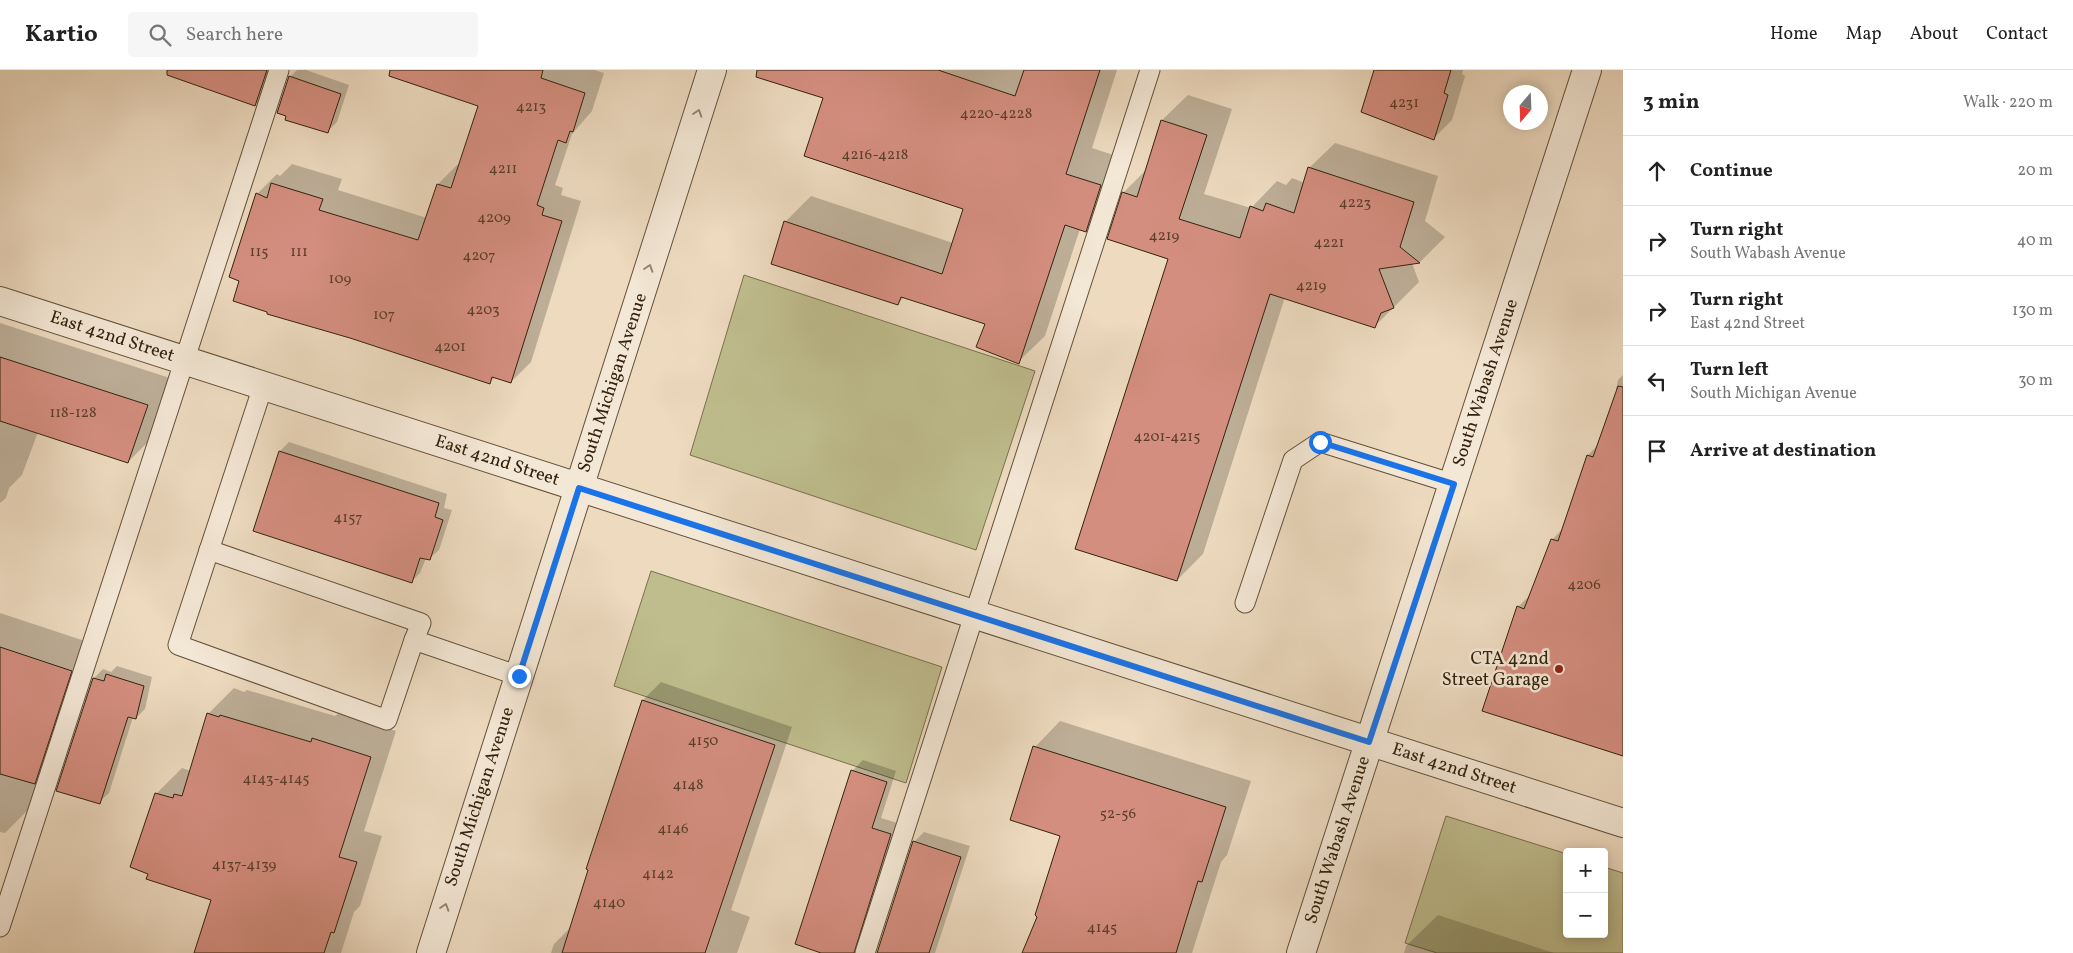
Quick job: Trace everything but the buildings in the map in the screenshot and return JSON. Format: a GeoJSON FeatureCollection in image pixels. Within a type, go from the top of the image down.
{"type":"FeatureCollection","features":[{"type":"Feature","properties":{"kind":"street","name":"South Michigan Avenue"},"geometry":{"type":"LineString","coordinates":[[431,953],[712,70]]}},
{"type":"Feature","properties":{"kind":"street","name":"South Wabash Avenue"},"geometry":{"type":"LineString","coordinates":[[1301,953],[1587,70]]}},
{"type":"Feature","properties":{"kind":"street","name":"East 42nd Street"},"geometry":{"type":"LineString","coordinates":[[0,301],[1623,823]]}},
{"type":"Feature","properties":{"kind":"lane"},"geometry":{"type":"LineString","coordinates":[[0,927],[279,70]]}},
{"type":"Feature","properties":{"kind":"lane"},"geometry":{"type":"LineString","coordinates":[[865,953],[1150,70]]}},
{"type":"Feature","properties":{"kind":"lane"},"geometry":{"type":"LineString","coordinates":[[209,550],[421,623],[387,720],[178,645],[209,550],[263,386]]}},
{"type":"Feature","properties":{"kind":"lane"},"geometry":{"type":"LineString","coordinates":[[1245,603],[1293,460],[1320,442],[1454,484]]}},
{"type":"Feature","properties":{"kind":"lane"},"geometry":{"type":"LineString","coordinates":[[414,640],[519,676]]}},
{"type":"Feature","properties":{"kind":"shaded area"},"geometry":{"type":"Polygon","coordinates":[[[744,275],[1035,371],[976,550],[690,455],[744,275]]]}},
{"type":"Feature","properties":{"kind":"shaded area"},"geometry":{"type":"Polygon","coordinates":[[[651,571],[942,667],[906,783],[614,686],[651,571]]]}},
{"type":"Feature","properties":{"kind":"shaded area"},"geometry":{"type":"Polygon","coordinates":[[[1446,816],[1563,853],[1563,938],[1608,938],[1608,868],[1623,873],[1623,953],[1437,953],[1405,943],[1446,816]]]}},
{"type":"Feature","properties":{"kind":"place","name":"CTA 42nd Street Garage"},"geometry":{"type":"Point","coordinates":[1559,669]}},
{"type":"Feature","properties":{"kind":"route"},"geometry":{"type":"LineString","coordinates":[[519,676],[579,488],[1369,742],[1454,484],[1320,442]]}}]}
